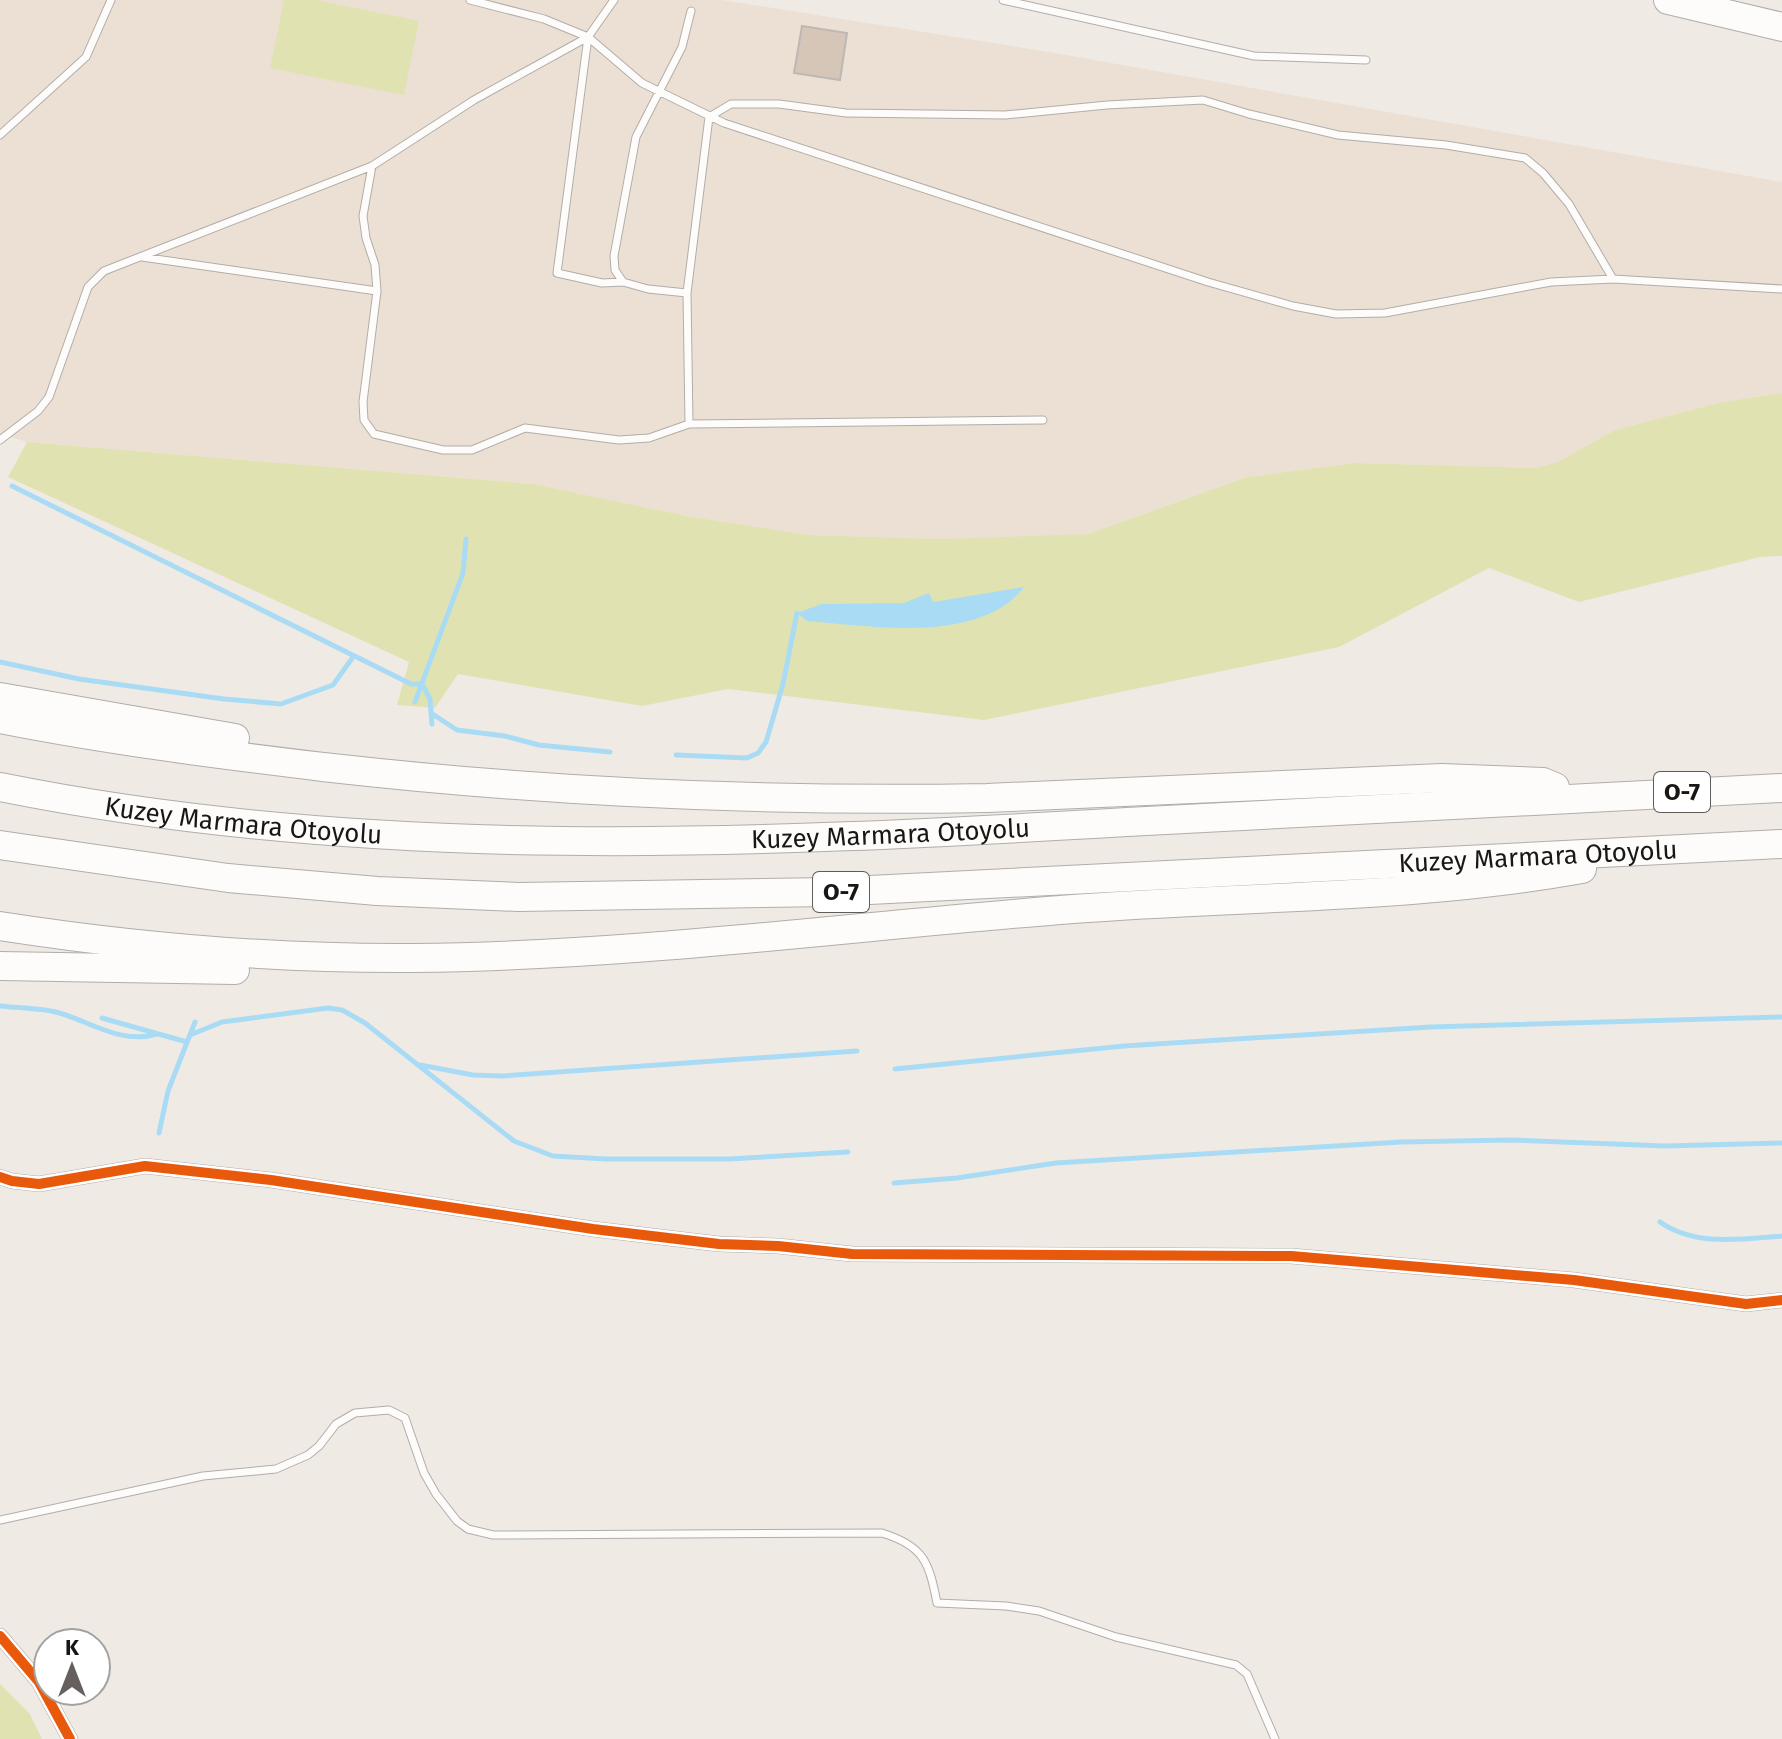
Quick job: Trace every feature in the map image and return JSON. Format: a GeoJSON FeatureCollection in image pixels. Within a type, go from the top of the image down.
{"type":"FeatureCollection","features":[{"type":"Feature","properties":{"kind":"highway"},"geometry":{"type":"LineString","coordinates":[[1668,0],[1782,27]]}},
{"type":"Feature","properties":{"kind":"highway"},"geometry":{"type":"LineString","coordinates":[[0,697],[312,751],[420,777]]}},
{"type":"Feature","properties":{"kind":"highway"},"geometry":{"type":"LineString","coordinates":[[0,719],[227,755],[420,777],[671,793],[913,800],[1121,794],[1442,778],[1543,782],[1582,797]]}},
{"type":"Feature","properties":{"kind":"highway","name":"Kuzey Marmara Otoyolu"},"geometry":{"type":"LineString","coordinates":[[0,787],[239,822],[348,833],[548,841],[785,840],[1782,788]]}},
{"type":"Feature","properties":{"kind":"highway","name":"Kuzey Marmara Otoyolu"},"geometry":{"type":"LineString","coordinates":[[0,845],[228,878],[377,891],[519,897],[830,892],[1782,844]]}},
{"type":"Feature","properties":{"kind":"highway"},"geometry":{"type":"LineString","coordinates":[[0,926],[132,943],[284,955],[429,957],[608,949],[1079,908],[1186,904],[1459,885],[1537,877],[1685,849]]}},
{"type":"Feature","properties":{"kind":"highway"},"geometry":{"type":"LineString","coordinates":[[0,966],[448,970],[518,967],[608,949]]}},
{"type":"Feature","properties":{"kind":"street"},"geometry":{"type":"LineString","coordinates":[[0,1177],[39,1184],[145,1166],[271,1180],[593,1229],[719,1244],[778,1246],[852,1254],[1291,1256],[1574,1280],[1746,1304],[1782,1300]]}},
{"type":"Feature","properties":{"kind":"street"},"geometry":{"type":"LineString","coordinates":[[0,1636],[39,1682],[70,1739]]}},
{"type":"Feature","properties":{"kind":"lane"},"geometry":{"type":"LineString","coordinates":[[0,135],[86,57],[111,0]]}},
{"type":"Feature","properties":{"kind":"lane"},"geometry":{"type":"LineString","coordinates":[[470,0],[544,19],[588,37],[642,83],[709,117],[1208,282],[1293,306],[1336,314],[1385,313],[1551,282],[1613,279],[1782,289]]}},
{"type":"Feature","properties":{"kind":"lane"},"geometry":{"type":"LineString","coordinates":[[2,436],[38,411],[49,397],[88,287],[104,271],[372,166],[474,100],[588,37],[614,0]]}},
{"type":"Feature","properties":{"kind":"lane"},"geometry":{"type":"LineString","coordinates":[[1003,0],[1254,56],[1366,60]]}},
{"type":"Feature","properties":{"kind":"lane"},"geometry":{"type":"LineString","coordinates":[[623,282],[615,270],[614,256],[636,137],[682,47],[691,11]]}},
{"type":"Feature","properties":{"kind":"lane"},"geometry":{"type":"LineString","coordinates":[[588,37],[557,273],[602,283],[623,282],[648,289],[687,293]]}},
{"type":"Feature","properties":{"kind":"lane"},"geometry":{"type":"LineString","coordinates":[[709,117],[731,104],[779,104],[846,113],[1005,115],[1203,100],[1338,135],[1446,145],[1525,158],[1543,173],[1569,204],[1613,279]]}},
{"type":"Feature","properties":{"kind":"lane"},"geometry":{"type":"LineString","coordinates":[[689,424],[687,293],[709,117]]}},
{"type":"Feature","properties":{"kind":"lane"},"geometry":{"type":"LineString","coordinates":[[372,166],[363,216],[375,265],[377,291],[363,402],[364,420],[374,434],[443,450],[472,450],[525,428],[619,440],[649,438],[689,424],[1043,420]]}},
{"type":"Feature","properties":{"kind":"lane"},"geometry":{"type":"LineString","coordinates":[[140,256],[377,291]]}},
{"type":"Feature","properties":{"kind":"lane"},"geometry":{"type":"LineString","coordinates":[[0,1520],[203,1476],[276,1469],[308,1455],[347,1416],[389,1410],[405,1418],[430,1483],[457,1521],[468,1529],[493,1535],[882,1533],[911,1545],[922,1556],[931,1569],[937,1603],[1006,1606],[1039,1611],[1116,1637],[1236,1665],[1247,1674],[1275,1739]]}},
{"type":"Feature","properties":{"kind":"shaded area"},"geometry":{"type":"Polygon","coordinates":[[[0,0],[722,0],[1049,52],[1782,182],[1782,393],[1722,402],[1615,430],[1558,462],[1536,468],[1355,463],[1247,477],[1088,534],[1010,538],[809,535],[687,516],[533,484],[27,442],[0,434],[0,0]]]}},
{"type":"Feature","properties":{"kind":"green space"},"geometry":{"type":"Polygon","coordinates":[[[284,0],[316,0],[419,21],[404,95],[270,68],[284,0]]]}},
{"type":"Feature","properties":{"kind":"green space"},"geometry":{"type":"Polygon","coordinates":[[[1782,393],[1782,556],[1760,557],[1579,602],[1489,568],[1339,647],[984,720],[728,689],[642,706],[458,674],[435,708],[397,705],[409,662],[8,477],[27,442],[533,484],[687,516],[809,535],[942,539],[1088,534],[1247,477],[1355,463],[1536,468],[1558,462],[1615,430],[1722,402],[1782,393]]]}},
{"type":"Feature","properties":{"kind":"green space"},"geometry":{"type":"Polygon","coordinates":[[[0,1684],[30,1714],[42,1739],[0,1739],[0,1684]]]}},
{"type":"Feature","properties":{"kind":"water"},"geometry":{"type":"Polygon","coordinates":[[[1024,587],[1005,605],[981,617],[953,625],[923,628],[862,626],[807,621],[797,613],[821,604],[904,603],[929,593],[933,602],[1024,587]]]}},
{"type":"Feature","properties":{"kind":"building"},"geometry":{"type":"Polygon","coordinates":[[[802,26],[847,33],[840,80],[794,73],[802,26]]]}},
{"type":"Feature","properties":{"kind":"waterway"},"geometry":{"type":"LineString","coordinates":[[12,486],[411,684],[420,684]]}},
{"type":"Feature","properties":{"kind":"waterway"},"geometry":{"type":"LineString","coordinates":[[415,702],[463,573],[466,539]]}},
{"type":"Feature","properties":{"kind":"waterway"},"geometry":{"type":"LineString","coordinates":[[676,755],[747,758],[758,753],[766,742],[783,684],[797,613]]}},
{"type":"Feature","properties":{"kind":"waterway"},"geometry":{"type":"LineString","coordinates":[[0,662],[79,679],[281,704],[333,685],[353,657]]}},
{"type":"Feature","properties":{"kind":"waterway"},"geometry":{"type":"LineString","coordinates":[[422,684],[430,699],[432,724]]}},
{"type":"Feature","properties":{"kind":"waterway"},"geometry":{"type":"LineString","coordinates":[[431,713],[457,730],[505,736],[539,745],[610,752]]}},
{"type":"Feature","properties":{"kind":"waterway"},"geometry":{"type":"LineString","coordinates":[[0,1006],[56,1012],[118,1034],[143,1037],[157,1034]]}},
{"type":"Feature","properties":{"kind":"waterway"},"geometry":{"type":"LineString","coordinates":[[190,1035],[222,1022],[328,1008],[342,1010],[365,1023],[514,1141],[553,1156],[729,1159],[848,1152]]}},
{"type":"Feature","properties":{"kind":"waterway"},"geometry":{"type":"LineString","coordinates":[[895,1069],[1124,1046],[1431,1027],[1782,1017]]}},
{"type":"Feature","properties":{"kind":"waterway"},"geometry":{"type":"LineString","coordinates":[[102,1018],[187,1042]]}},
{"type":"Feature","properties":{"kind":"waterway"},"geometry":{"type":"LineString","coordinates":[[159,1133],[168,1091],[195,1022]]}},
{"type":"Feature","properties":{"kind":"waterway"},"geometry":{"type":"LineString","coordinates":[[420,1065],[473,1075],[502,1076],[857,1051]]}},
{"type":"Feature","properties":{"kind":"waterway"},"geometry":{"type":"LineString","coordinates":[[894,1183],[957,1178],[1056,1163],[1401,1142],[1510,1140],[1665,1146],[1782,1143]]}},
{"type":"Feature","properties":{"kind":"waterway"},"geometry":{"type":"LineString","coordinates":[[1660,1222],[1688,1235],[1719,1240],[1782,1236]]}},
{"type":"Feature","properties":{"kind":"cycle path"},"geometry":{"type":"LineString","coordinates":[[0,1177],[39,1184],[145,1166],[271,1180],[593,1229],[719,1244],[778,1246],[852,1254],[1291,1256],[1574,1280],[1746,1304],[1782,1300]]}},
{"type":"Feature","properties":{"kind":"cycle path"},"geometry":{"type":"LineString","coordinates":[[0,1636],[39,1682],[70,1739]]}}]}
